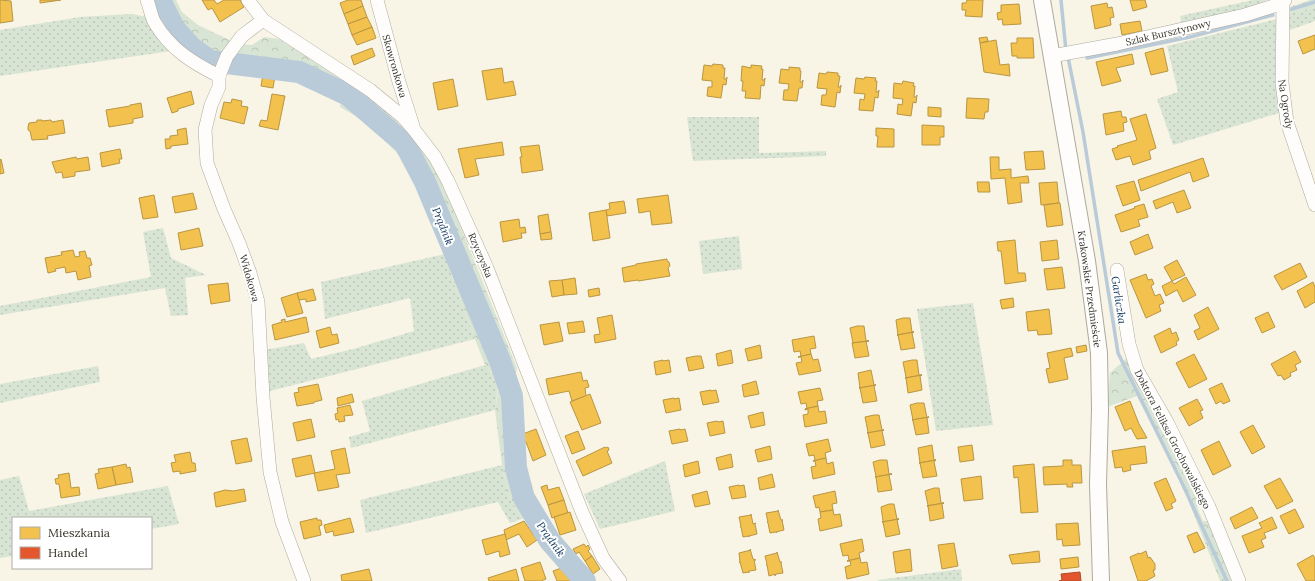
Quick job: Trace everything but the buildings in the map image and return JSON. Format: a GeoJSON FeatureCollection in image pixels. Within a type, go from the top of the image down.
{"type":"FeatureCollection","features":[{"type":"Feature","properties":{"kind":"main road","name":"Krakowskie Przedmieście"},"geometry":{"type":"LineString","coordinates":[[1042,0],[1063,54],[1099,354],[1100,409],[1098,484],[1101,581]]}},
{"type":"Feature","properties":{"kind":"street"},"geometry":{"type":"LineString","coordinates":[[147,0],[155,23],[174,48],[198,66],[220,73]]}},
{"type":"Feature","properties":{"kind":"street","name":"Rzyczyska"},"geometry":{"type":"LineString","coordinates":[[248,0],[263,20],[370,90],[403,117],[434,157],[448,181],[487,268],[582,512],[603,558],[620,581]]}},
{"type":"Feature","properties":{"kind":"street","name":"Skowronkowa"},"geometry":{"type":"LineString","coordinates":[[377,0],[399,82],[415,131]]}},
{"type":"Feature","properties":{"kind":"street","name":"Szlak Bursztynowy"},"geometry":{"type":"LineString","coordinates":[[1063,54],[1117,44],[1138,38],[1245,15],[1284,2]]}},
{"type":"Feature","properties":{"kind":"street","name":"Na Ogrody"},"geometry":{"type":"LineString","coordinates":[[1284,2],[1282,84],[1287,122],[1315,205]]}},
{"type":"Feature","properties":{"kind":"street","name":"Widokowa"},"geometry":{"type":"LineString","coordinates":[[263,20],[242,36],[227,56],[220,73],[219,88],[211,105],[205,130],[207,163],[224,209],[239,243],[250,273],[258,302],[263,397],[270,472],[282,522],[304,581]]}},
{"type":"Feature","properties":{"kind":"street","name":"Doktora Feliksa Grochowalskiego"},"geometry":{"type":"LineString","coordinates":[[1117,270],[1129,344],[1137,370],[1166,422],[1209,508],[1239,581]]}},
{"type":"Feature","properties":{"kind":"green space"},"geometry":{"type":"Polygon","coordinates":[[[155,0],[176,0],[182,12],[198,25],[238,44],[252,45],[264,37],[279,39],[366,93],[410,134],[437,167],[517,368],[514,382],[518,455],[522,483],[537,515],[545,515],[557,541],[546,545],[539,531],[529,517],[522,519],[508,495],[502,465],[495,410],[498,391],[492,373],[485,365],[456,290],[445,254],[409,168],[369,124],[340,107],[341,101],[319,86],[204,49],[173,28],[157,8],[155,0]]]}},
{"type":"Feature","properties":{"kind":"green space"},"geometry":{"type":"Polygon","coordinates":[[[1253,0],[1267,0],[1252,7],[1182,25],[1180,16],[1253,0]]]}},
{"type":"Feature","properties":{"kind":"green space"},"geometry":{"type":"Polygon","coordinates":[[[1310,0],[1315,0],[1315,7],[1296,12],[1296,5],[1310,0]]]}},
{"type":"Feature","properties":{"kind":"green space"},"geometry":{"type":"Polygon","coordinates":[[[1296,5],[1296,12],[1315,7],[1315,21],[1290,30],[1289,7],[1296,5]]]}},
{"type":"Feature","properties":{"kind":"green space"},"geometry":{"type":"Polygon","coordinates":[[[131,14],[148,17],[171,51],[0,76],[0,30],[80,17],[131,14]]]}},
{"type":"Feature","properties":{"kind":"green space"},"geometry":{"type":"Polygon","coordinates":[[[1277,19],[1275,56],[1279,113],[1173,145],[1157,99],[1178,92],[1167,46],[1277,19]]]}},
{"type":"Feature","properties":{"kind":"green space"},"geometry":{"type":"Polygon","coordinates":[[[687,117],[759,117],[759,153],[826,151],[826,156],[693,161],[687,117]]]}},
{"type":"Feature","properties":{"kind":"green space"},"geometry":{"type":"Polygon","coordinates":[[[163,228],[171,258],[206,275],[185,278],[188,315],[171,316],[165,288],[0,315],[0,306],[151,277],[143,232],[163,228]]]}},
{"type":"Feature","properties":{"kind":"green space"},"geometry":{"type":"Polygon","coordinates":[[[739,236],[742,269],[703,274],[699,241],[739,236]]]}},
{"type":"Feature","properties":{"kind":"green space"},"geometry":{"type":"Polygon","coordinates":[[[445,254],[456,290],[475,339],[266,392],[264,350],[304,343],[311,359],[353,349],[414,331],[410,298],[325,319],[321,282],[445,254]]]}},
{"type":"Feature","properties":{"kind":"green space"},"geometry":{"type":"Polygon","coordinates":[[[973,303],[993,425],[936,431],[917,309],[973,303]]]}},
{"type":"Feature","properties":{"kind":"green space"},"geometry":{"type":"Polygon","coordinates":[[[1129,356],[1201,504],[1197,507],[1203,521],[1208,521],[1234,581],[1220,581],[1181,482],[1137,396],[1107,407],[1110,373],[1129,356]]]}},
{"type":"Feature","properties":{"kind":"green space"},"geometry":{"type":"Polygon","coordinates":[[[485,365],[496,381],[497,397],[495,410],[351,448],[349,437],[370,431],[362,401],[485,365]]]}},
{"type":"Feature","properties":{"kind":"green space"},"geometry":{"type":"Polygon","coordinates":[[[98,366],[100,382],[0,403],[0,384],[98,366]]]}},
{"type":"Feature","properties":{"kind":"green space"},"geometry":{"type":"Polygon","coordinates":[[[665,461],[675,511],[600,529],[584,494],[665,461]]]}},
{"type":"Feature","properties":{"kind":"green space"},"geometry":{"type":"Polygon","coordinates":[[[502,465],[508,495],[522,519],[510,523],[498,502],[366,533],[360,500],[502,465]]]}},
{"type":"Feature","properties":{"kind":"green space"},"geometry":{"type":"Polygon","coordinates":[[[19,476],[29,511],[168,486],[179,524],[152,529],[152,517],[12,517],[12,556],[0,558],[0,480],[19,476]]]}},
{"type":"Feature","properties":{"kind":"green space"},"geometry":{"type":"Polygon","coordinates":[[[571,552],[595,581],[579,581],[559,555],[571,552]]]}},
{"type":"Feature","properties":{"kind":"green space"},"geometry":{"type":"Polygon","coordinates":[[[961,569],[962,581],[878,581],[878,580],[961,569]]]}},
{"type":"Feature","properties":{"kind":"waterway","name":"Prądnik"},"geometry":{"type":"LineString","coordinates":[[160,0],[174,28],[191,47],[210,61],[299,72],[348,95],[405,144],[425,182],[500,361],[512,396],[516,468],[524,498],[550,541],[585,581]]}},
{"type":"Feature","properties":{"kind":"waterway","name":"Garliczka"},"geometry":{"type":"LineString","coordinates":[[1061,0],[1066,51]]}},
{"type":"Feature","properties":{"kind":"waterway"},"geometry":{"type":"LineString","coordinates":[[1292,9],[1315,2]]}},
{"type":"Feature","properties":{"kind":"waterway"},"geometry":{"type":"LineString","coordinates":[[1087,58],[1190,37],[1273,15]]}},
{"type":"Feature","properties":{"kind":"waterway","name":"Garliczka"},"geometry":{"type":"LineString","coordinates":[[1068,57],[1083,132],[1118,353],[1183,485],[1227,581]]}}]}
